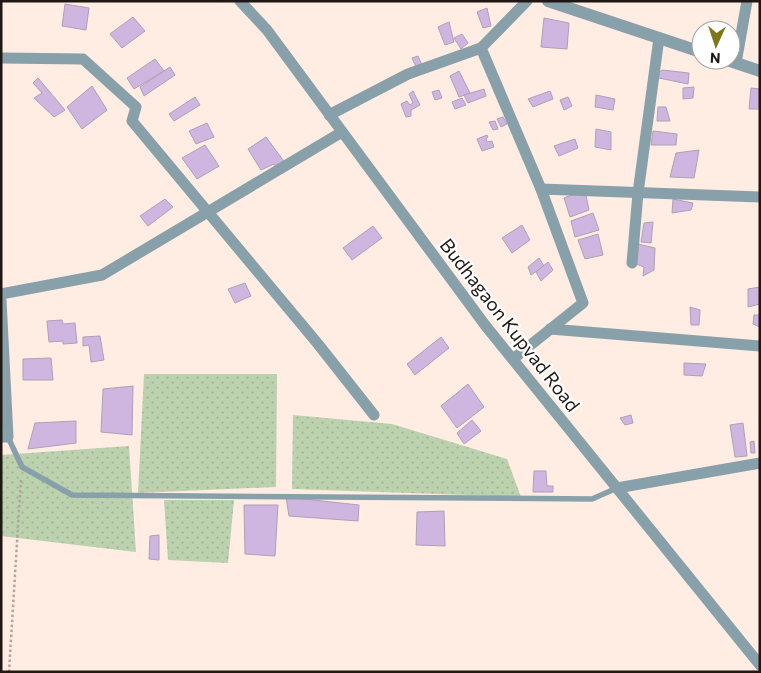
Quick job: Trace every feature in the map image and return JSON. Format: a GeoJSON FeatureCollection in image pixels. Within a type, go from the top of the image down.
{"type":"FeatureCollection","features":[{"type":"Feature","properties":{"kind":"street","name":"Budhagaon Kupvad Road"},"geometry":{"type":"LineString","coordinates":[[240,1],[267,30],[485,325],[760,665]]}},
{"type":"Feature","properties":{"kind":"street"},"geometry":{"type":"LineString","coordinates":[[329,115],[408,74],[481,48],[527,1]]}},
{"type":"Feature","properties":{"kind":"street"},"geometry":{"type":"LineString","coordinates":[[548,1],[691,49]]}},
{"type":"Feature","properties":{"kind":"street"},"geometry":{"type":"LineString","coordinates":[[741,24],[747,1]]}},
{"type":"Feature","properties":{"kind":"street"},"geometry":{"type":"LineString","coordinates":[[632,263],[638,192],[659,38]]}},
{"type":"Feature","properties":{"kind":"street"},"geometry":{"type":"LineString","coordinates":[[481,48],[541,189],[583,303],[513,359]]}},
{"type":"Feature","properties":{"kind":"street"},"geometry":{"type":"LineString","coordinates":[[1,58],[83,59],[136,107],[132,121],[318,344],[374,415]]}},
{"type":"Feature","properties":{"kind":"street"},"geometry":{"type":"LineString","coordinates":[[741,65],[760,71]]}},
{"type":"Feature","properties":{"kind":"street"},"geometry":{"type":"LineString","coordinates":[[1,294],[102,275],[342,132]]}},
{"type":"Feature","properties":{"kind":"street"},"geometry":{"type":"LineString","coordinates":[[541,189],[760,197]]}},
{"type":"Feature","properties":{"kind":"street"},"geometry":{"type":"LineString","coordinates":[[1,300],[4,437]]}},
{"type":"Feature","properties":{"kind":"street"},"geometry":{"type":"LineString","coordinates":[[550,329],[760,346]]}},
{"type":"Feature","properties":{"kind":"street"},"geometry":{"type":"LineString","coordinates":[[617,488],[760,464]]}},
{"type":"Feature","properties":{"kind":"lane"},"geometry":{"type":"LineString","coordinates":[[4,437],[22,466],[72,495],[592,498],[617,488]]}},
{"type":"Feature","properties":{"kind":"path"},"geometry":{"type":"LineString","coordinates":[[9,672],[22,466]]}},
{"type":"Feature","properties":{"kind":"green space"},"geometry":{"type":"Polygon","coordinates":[[[144,374],[277,374],[276,487],[138,493],[144,374]]]}},
{"type":"Feature","properties":{"kind":"green space"},"geometry":{"type":"Polygon","coordinates":[[[293,415],[392,424],[507,459],[521,497],[292,489],[293,415]]]}},
{"type":"Feature","properties":{"kind":"green space"},"geometry":{"type":"Polygon","coordinates":[[[129,446],[136,552],[1,536],[1,455],[129,446]]]}},
{"type":"Feature","properties":{"kind":"green space"},"geometry":{"type":"Polygon","coordinates":[[[164,500],[234,500],[228,563],[168,560],[164,500]]]}},
{"type":"Feature","properties":{"kind":"building"},"geometry":{"type":"Polygon","coordinates":[[[65,4],[89,8],[86,30],[62,26],[65,4]]]}},
{"type":"Feature","properties":{"kind":"building"},"geometry":{"type":"Polygon","coordinates":[[[487,8],[491,26],[483,28],[477,12],[487,8]]]}},
{"type":"Feature","properties":{"kind":"building"},"geometry":{"type":"Polygon","coordinates":[[[133,17],[145,31],[122,48],[110,34],[133,17]]]}},
{"type":"Feature","properties":{"kind":"building"},"geometry":{"type":"Polygon","coordinates":[[[544,18],[569,23],[567,49],[541,47],[544,18]]]}},
{"type":"Feature","properties":{"kind":"building"},"geometry":{"type":"Polygon","coordinates":[[[449,22],[454,42],[445,45],[438,27],[449,22]]]}},
{"type":"Feature","properties":{"kind":"building"},"geometry":{"type":"Polygon","coordinates":[[[462,34],[468,43],[461,49],[454,38],[462,34]]]}},
{"type":"Feature","properties":{"kind":"building"},"geometry":{"type":"Polygon","coordinates":[[[418,56],[422,65],[416,67],[412,58],[418,56]]]}},
{"type":"Feature","properties":{"kind":"building"},"geometry":{"type":"Polygon","coordinates":[[[155,59],[164,71],[134,89],[127,78],[155,59]]]}},
{"type":"Feature","properties":{"kind":"building"},"geometry":{"type":"Polygon","coordinates":[[[170,67],[175,75],[144,96],[140,87],[170,67]]]}},
{"type":"Feature","properties":{"kind":"building"},"geometry":{"type":"Polygon","coordinates":[[[662,70],[689,73],[688,84],[654,77],[662,70]]]}},
{"type":"Feature","properties":{"kind":"building"},"geometry":{"type":"Polygon","coordinates":[[[459,71],[470,93],[459,97],[450,76],[459,71]]]}},
{"type":"Feature","properties":{"kind":"building"},"geometry":{"type":"Polygon","coordinates":[[[38,78],[65,110],[54,117],[34,98],[42,93],[33,83],[38,78]]]}},
{"type":"Feature","properties":{"kind":"building"},"geometry":{"type":"Polygon","coordinates":[[[92,86],[107,110],[82,129],[67,107],[92,86]]]}},
{"type":"Feature","properties":{"kind":"building"},"geometry":{"type":"Polygon","coordinates":[[[694,87],[693,98],[683,99],[683,88],[694,87]]]}},
{"type":"Feature","properties":{"kind":"building"},"geometry":{"type":"Polygon","coordinates":[[[751,88],[760,89],[760,109],[749,109],[751,88]]]}},
{"type":"Feature","properties":{"kind":"building"},"geometry":{"type":"Polygon","coordinates":[[[484,89],[486,96],[468,103],[464,95],[484,89]]]}},
{"type":"Feature","properties":{"kind":"building"},"geometry":{"type":"Polygon","coordinates":[[[439,90],[442,98],[435,100],[432,92],[439,90]]]}},
{"type":"Feature","properties":{"kind":"building"},"geometry":{"type":"Polygon","coordinates":[[[413,91],[420,105],[411,110],[411,116],[406,117],[401,104],[407,101],[410,105],[413,103],[409,94],[413,91]]]}},
{"type":"Feature","properties":{"kind":"building"},"geometry":{"type":"Polygon","coordinates":[[[550,91],[553,99],[533,107],[528,99],[550,91]]]}},
{"type":"Feature","properties":{"kind":"building"},"geometry":{"type":"Polygon","coordinates":[[[596,95],[615,99],[613,110],[595,107],[596,95]]]}},
{"type":"Feature","properties":{"kind":"building"},"geometry":{"type":"Polygon","coordinates":[[[195,97],[200,105],[174,121],[169,114],[195,97]]]}},
{"type":"Feature","properties":{"kind":"building"},"geometry":{"type":"Polygon","coordinates":[[[568,97],[572,106],[564,110],[560,100],[568,97]]]}},
{"type":"Feature","properties":{"kind":"building"},"geometry":{"type":"Polygon","coordinates":[[[462,98],[466,105],[455,109],[452,102],[462,98]]]}},
{"type":"Feature","properties":{"kind":"building"},"geometry":{"type":"Polygon","coordinates":[[[658,107],[666,107],[670,121],[657,121],[658,107]]]}},
{"type":"Feature","properties":{"kind":"building"},"geometry":{"type":"Polygon","coordinates":[[[503,117],[507,124],[501,127],[497,119],[503,117]]]}},
{"type":"Feature","properties":{"kind":"building"},"geometry":{"type":"Polygon","coordinates":[[[495,121],[498,129],[493,130],[489,122],[495,121]]]}},
{"type":"Feature","properties":{"kind":"building"},"geometry":{"type":"Polygon","coordinates":[[[207,123],[214,137],[196,144],[189,131],[207,123]]]}},
{"type":"Feature","properties":{"kind":"building"},"geometry":{"type":"Polygon","coordinates":[[[596,129],[611,132],[611,150],[595,147],[596,129]]]}},
{"type":"Feature","properties":{"kind":"building"},"geometry":{"type":"Polygon","coordinates":[[[653,131],[677,134],[676,145],[651,145],[653,131]]]}},
{"type":"Feature","properties":{"kind":"building"},"geometry":{"type":"Polygon","coordinates":[[[487,135],[487,142],[492,141],[494,147],[482,151],[477,139],[487,135]]]}},
{"type":"Feature","properties":{"kind":"building"},"geometry":{"type":"Polygon","coordinates":[[[266,137],[286,164],[277,169],[274,164],[261,170],[248,149],[266,137]]]}},
{"type":"Feature","properties":{"kind":"building"},"geometry":{"type":"Polygon","coordinates":[[[575,139],[578,148],[559,156],[554,146],[575,139]]]}},
{"type":"Feature","properties":{"kind":"building"},"geometry":{"type":"Polygon","coordinates":[[[205,145],[219,166],[197,179],[182,158],[205,145]]]}},
{"type":"Feature","properties":{"kind":"building"},"geometry":{"type":"Polygon","coordinates":[[[699,150],[694,178],[670,177],[676,153],[699,150]]]}},
{"type":"Feature","properties":{"kind":"building"},"geometry":{"type":"Polygon","coordinates":[[[585,190],[589,210],[570,217],[564,198],[585,190]]]}},
{"type":"Feature","properties":{"kind":"building"},"geometry":{"type":"Polygon","coordinates":[[[165,199],[173,207],[148,226],[140,216],[165,199]]]}},
{"type":"Feature","properties":{"kind":"building"},"geometry":{"type":"Polygon","coordinates":[[[673,199],[693,203],[691,210],[672,213],[673,199]]]}},
{"type":"Feature","properties":{"kind":"building"},"geometry":{"type":"Polygon","coordinates":[[[593,213],[599,230],[575,237],[571,221],[593,213]]]}},
{"type":"Feature","properties":{"kind":"building"},"geometry":{"type":"Polygon","coordinates":[[[653,222],[651,243],[641,242],[644,223],[653,222]]]}},
{"type":"Feature","properties":{"kind":"building"},"geometry":{"type":"Polygon","coordinates":[[[522,225],[530,240],[512,253],[502,238],[522,225]]]}},
{"type":"Feature","properties":{"kind":"building"},"geometry":{"type":"Polygon","coordinates":[[[373,226],[382,238],[352,260],[343,248],[373,226]]]}},
{"type":"Feature","properties":{"kind":"building"},"geometry":{"type":"Polygon","coordinates":[[[598,234],[603,255],[585,259],[578,240],[598,234]]]}},
{"type":"Feature","properties":{"kind":"building"},"geometry":{"type":"Polygon","coordinates":[[[638,244],[655,248],[654,270],[643,276],[644,267],[636,264],[638,244]]]}},
{"type":"Feature","properties":{"kind":"building"},"geometry":{"type":"Polygon","coordinates":[[[539,258],[544,266],[531,275],[528,267],[539,258]]]}},
{"type":"Feature","properties":{"kind":"building"},"geometry":{"type":"Polygon","coordinates":[[[548,262],[553,270],[541,281],[536,272],[548,262]]]}},
{"type":"Feature","properties":{"kind":"building"},"geometry":{"type":"Polygon","coordinates":[[[245,283],[251,296],[235,303],[228,289],[245,283]]]}},
{"type":"Feature","properties":{"kind":"building"},"geometry":{"type":"Polygon","coordinates":[[[760,287],[760,304],[748,307],[748,289],[760,287]]]}},
{"type":"Feature","properties":{"kind":"building"},"geometry":{"type":"Polygon","coordinates":[[[690,307],[700,310],[699,325],[691,325],[690,307]]]}},
{"type":"Feature","properties":{"kind":"building"},"geometry":{"type":"Polygon","coordinates":[[[754,315],[760,315],[760,327],[753,324],[754,315]]]}},
{"type":"Feature","properties":{"kind":"building"},"geometry":{"type":"Polygon","coordinates":[[[62,320],[63,324],[75,323],[77,343],[49,342],[47,321],[62,320]]]}},
{"type":"Feature","properties":{"kind":"building"},"geometry":{"type":"Polygon","coordinates":[[[100,336],[104,360],[91,362],[89,345],[83,346],[83,337],[100,336]]]}},
{"type":"Feature","properties":{"kind":"building"},"geometry":{"type":"Polygon","coordinates":[[[441,337],[449,348],[415,375],[407,364],[441,337]]]}},
{"type":"Feature","properties":{"kind":"building"},"geometry":{"type":"Polygon","coordinates":[[[51,358],[53,380],[23,380],[23,359],[51,358]]]}},
{"type":"Feature","properties":{"kind":"building"},"geometry":{"type":"Polygon","coordinates":[[[684,363],[706,364],[702,376],[684,375],[684,363]]]}},
{"type":"Feature","properties":{"kind":"building"},"geometry":{"type":"Polygon","coordinates":[[[468,384],[484,407],[457,428],[441,406],[468,384]]]}},
{"type":"Feature","properties":{"kind":"building"},"geometry":{"type":"Polygon","coordinates":[[[133,386],[132,435],[101,432],[103,389],[133,386]]]}},
{"type":"Feature","properties":{"kind":"building"},"geometry":{"type":"Polygon","coordinates":[[[631,415],[633,423],[625,425],[620,418],[631,415]]]}},
{"type":"Feature","properties":{"kind":"building"},"geometry":{"type":"Polygon","coordinates":[[[472,420],[481,431],[464,444],[457,433],[472,420]]]}},
{"type":"Feature","properties":{"kind":"building"},"geometry":{"type":"Polygon","coordinates":[[[76,421],[76,443],[28,449],[35,423],[76,421]]]}},
{"type":"Feature","properties":{"kind":"building"},"geometry":{"type":"Polygon","coordinates":[[[743,423],[747,456],[735,457],[730,425],[743,423]]]}},
{"type":"Feature","properties":{"kind":"building"},"geometry":{"type":"Polygon","coordinates":[[[754,441],[755,453],[751,453],[750,442],[754,441]]]}},
{"type":"Feature","properties":{"kind":"building"},"geometry":{"type":"Polygon","coordinates":[[[534,471],[546,471],[547,486],[553,486],[553,492],[533,492],[534,471]]]}},
{"type":"Feature","properties":{"kind":"building"},"geometry":{"type":"Polygon","coordinates":[[[286,497],[359,505],[358,521],[289,516],[286,497]]]}},
{"type":"Feature","properties":{"kind":"building"},"geometry":{"type":"Polygon","coordinates":[[[244,505],[278,505],[275,556],[245,554],[244,505]]]}},
{"type":"Feature","properties":{"kind":"building"},"geometry":{"type":"Polygon","coordinates":[[[444,511],[445,546],[416,545],[417,512],[444,511]]]}},
{"type":"Feature","properties":{"kind":"building"},"geometry":{"type":"Polygon","coordinates":[[[159,535],[159,560],[149,559],[150,536],[159,535]]]}}]}
